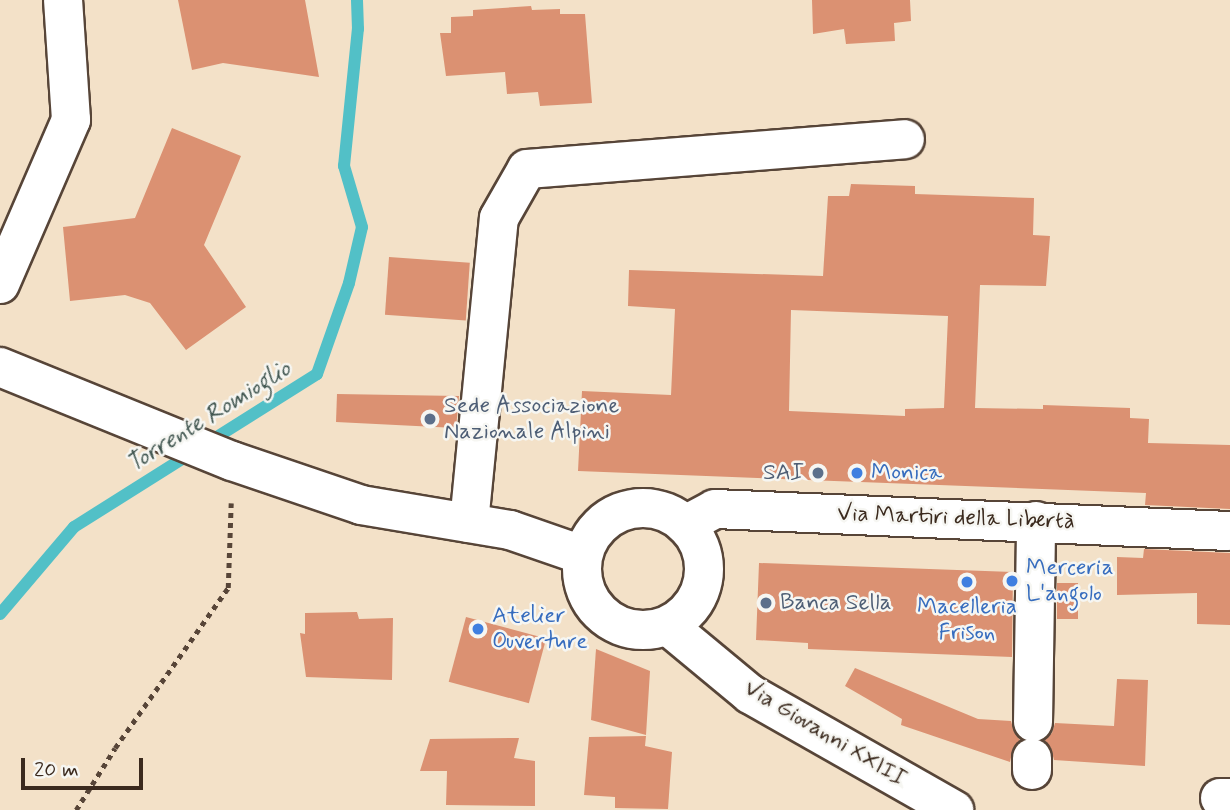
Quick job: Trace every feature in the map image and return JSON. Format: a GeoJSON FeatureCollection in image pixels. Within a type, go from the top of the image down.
{"type":"FeatureCollection","features":[{"type":"Feature","properties":{"kind":"main road"},"geometry":{"type":"LineString","coordinates":[[0,284],[71,120],[63,0]]}},
{"type":"Feature","properties":{"kind":"main road"},"geometry":{"type":"LineString","coordinates":[[469,523],[499,218],[527,169],[905,139]]}},
{"type":"Feature","properties":{"kind":"main road"},"geometry":{"type":"LineString","coordinates":[[0,367],[232,461],[361,505],[510,530],[582,555]]}},
{"type":"Feature","properties":{"kind":"main road"},"geometry":{"type":"LineString","coordinates":[[634,508],[652,508],[670,514],[685,524],[697,541],[704,560],[704,579],[691,607],[668,626],[649,631],[630,629],[604,616],[586,594],[581,575],[582,555],[589,538],[601,524],[616,514],[634,508]]}},
{"type":"Feature","properties":{"kind":"main road","name":"Via Martiri della Libertà"},"geometry":{"type":"LineString","coordinates":[[685,524],[715,509],[1230,531]]}},
{"type":"Feature","properties":{"kind":"main road"},"geometry":{"type":"LineString","coordinates":[[1032,750],[1036,521]]}},
{"type":"Feature","properties":{"kind":"main road","name":"Via Giovanni XXIII"},"geometry":{"type":"LineString","coordinates":[[668,626],[750,694],[954,810]]}},
{"type":"Feature","properties":{"kind":"path"},"geometry":{"type":"LineString","coordinates":[[76,810],[114,748],[228,588],[232,461]]}},
{"type":"Feature","properties":{"kind":"building"},"geometry":{"type":"Polygon","coordinates":[[[178,0],[305,0],[319,77],[223,63],[192,70],[178,0]]]}},
{"type":"Feature","properties":{"kind":"building"},"geometry":{"type":"Polygon","coordinates":[[[812,0],[910,0],[911,21],[894,23],[895,41],[846,44],[844,29],[813,34],[812,0]]]}},
{"type":"Feature","properties":{"kind":"building"},"geometry":{"type":"Polygon","coordinates":[[[531,6],[532,10],[560,9],[560,14],[585,14],[592,103],[540,106],[538,92],[507,94],[505,72],[446,76],[440,33],[451,33],[451,17],[473,16],[473,10],[531,6]]]}},
{"type":"Feature","properties":{"kind":"building"},"geometry":{"type":"Polygon","coordinates":[[[172,128],[241,156],[204,245],[246,307],[186,350],[150,303],[125,295],[70,301],[63,227],[135,218],[172,128]]]}},
{"type":"Feature","properties":{"kind":"building"},"geometry":{"type":"Polygon","coordinates":[[[851,184],[915,186],[915,194],[1034,198],[1033,235],[1050,236],[1046,286],[980,285],[975,408],[1043,409],[1043,405],[1130,408],[1130,418],[1149,419],[1148,443],[1230,445],[1230,509],[1145,505],[1146,493],[578,471],[582,391],[671,395],[675,309],[628,306],[629,270],[823,276],[828,196],[849,196],[851,184]],[[791,310],[789,411],[905,416],[905,409],[944,408],[948,316],[791,310]]]}},
{"type":"Feature","properties":{"kind":"building"},"geometry":{"type":"Polygon","coordinates":[[[389,257],[470,263],[466,321],[385,315],[389,257]]]}},
{"type":"Feature","properties":{"kind":"building"},"geometry":{"type":"Polygon","coordinates":[[[337,394],[459,396],[456,428],[336,422],[337,394]]]}},
{"type":"Feature","properties":{"kind":"building"},"geometry":{"type":"Polygon","coordinates":[[[1144,549],[1230,553],[1230,625],[1197,624],[1197,593],[1117,595],[1117,557],[1143,558],[1144,549]]]}},
{"type":"Feature","properties":{"kind":"building"},"geometry":{"type":"Polygon","coordinates":[[[759,563],[1013,572],[1012,657],[808,649],[808,643],[756,640],[759,563]]]}},
{"type":"Feature","properties":{"kind":"building"},"geometry":{"type":"Polygon","coordinates":[[[1057,583],[1078,583],[1078,619],[1057,619],[1057,583]]]}},
{"type":"Feature","properties":{"kind":"building"},"geometry":{"type":"Polygon","coordinates":[[[357,612],[359,619],[393,618],[392,680],[306,677],[300,633],[305,634],[305,613],[357,612]]]}},
{"type":"Feature","properties":{"kind":"building"},"geometry":{"type":"Polygon","coordinates":[[[466,617],[546,638],[529,703],[449,682],[466,617]]]}},
{"type":"Feature","properties":{"kind":"building"},"geometry":{"type":"Polygon","coordinates":[[[596,649],[650,671],[646,735],[591,720],[596,649]]]}},
{"type":"Feature","properties":{"kind":"building"},"geometry":{"type":"Polygon","coordinates":[[[855,668],[978,719],[1011,721],[1020,740],[1013,748],[1010,762],[901,725],[902,719],[845,686],[855,668]]]}},
{"type":"Feature","properties":{"kind":"building"},"geometry":{"type":"Polygon","coordinates":[[[1117,679],[1148,680],[1145,766],[1054,760],[1051,748],[1044,740],[1052,733],[1055,723],[1114,726],[1117,679]]]}},
{"type":"Feature","properties":{"kind":"building"},"geometry":{"type":"Polygon","coordinates":[[[646,736],[645,746],[672,752],[668,809],[615,808],[615,797],[584,795],[589,737],[646,736]]]}},
{"type":"Feature","properties":{"kind":"building"},"geometry":{"type":"Polygon","coordinates":[[[519,738],[514,758],[535,761],[535,806],[446,805],[447,771],[420,771],[430,739],[519,738]]]}},
{"type":"Feature","properties":{"kind":"waterway","name":"Torrente Romioglio"},"geometry":{"type":"LineString","coordinates":[[0,614],[74,527],[317,374],[349,283],[362,227],[344,166],[358,29],[357,0]]}},
{"type":"Feature","properties":{"kind":"place","name":"Sede Associazione Nazionale Alpini"},"geometry":{"type":"Point","coordinates":[430,419]}},
{"type":"Feature","properties":{"kind":"place","name":"SAI"},"geometry":{"type":"Point","coordinates":[818,473]}},
{"type":"Feature","properties":{"kind":"place","name":"Monica"},"geometry":{"type":"Point","coordinates":[857,473]}},
{"type":"Feature","properties":{"kind":"place","name":"Merceria L'angolo"},"geometry":{"type":"Point","coordinates":[1012,581]}},
{"type":"Feature","properties":{"kind":"place","name":"Macelleria Frison"},"geometry":{"type":"Point","coordinates":[967,582]}},
{"type":"Feature","properties":{"kind":"place","name":"Banca Sella"},"geometry":{"type":"Point","coordinates":[766,603]}},
{"type":"Feature","properties":{"kind":"place","name":"Atelier Ouverture"},"geometry":{"type":"Point","coordinates":[478,629]}}]}
